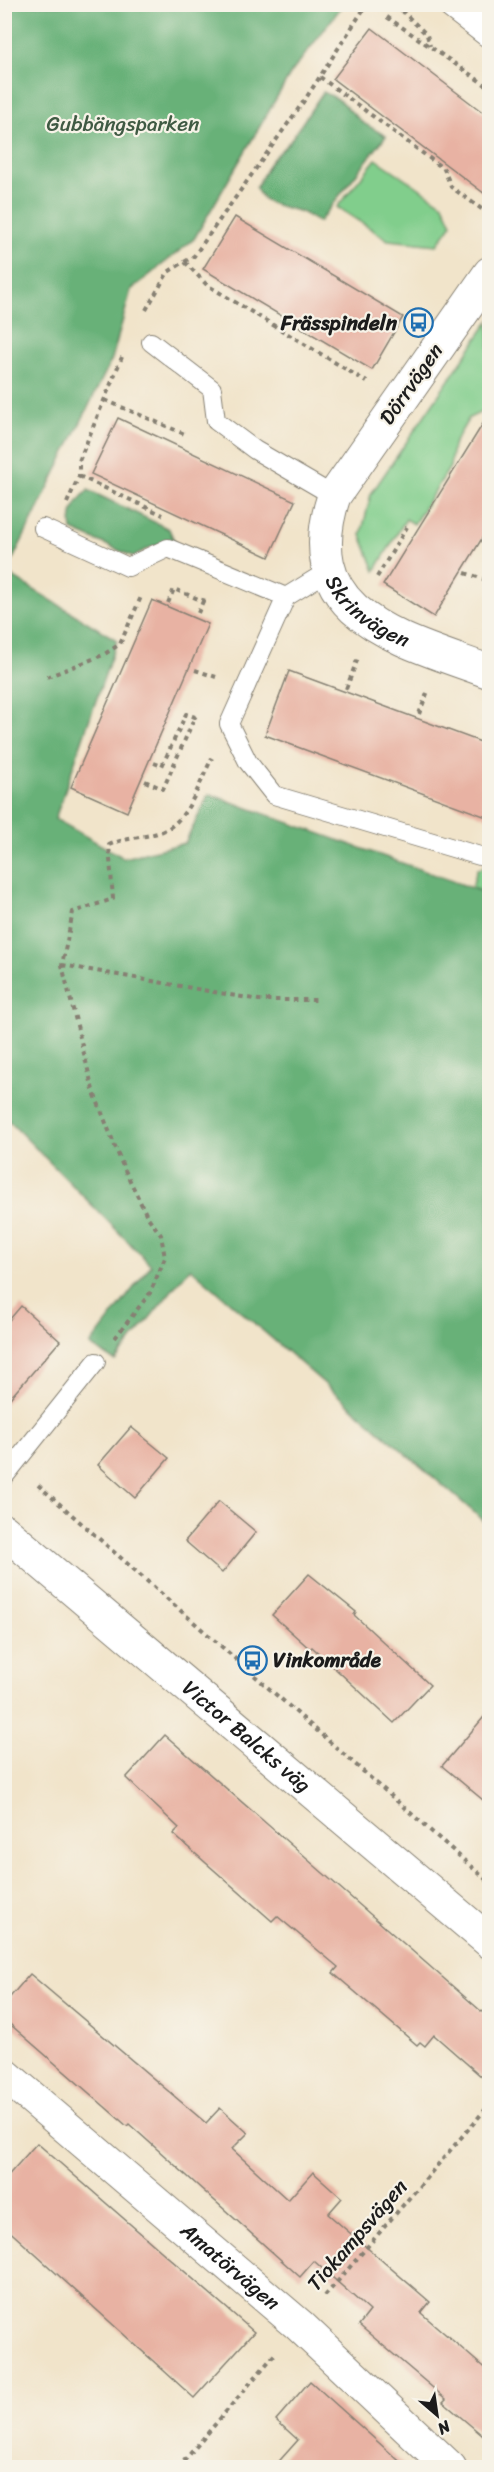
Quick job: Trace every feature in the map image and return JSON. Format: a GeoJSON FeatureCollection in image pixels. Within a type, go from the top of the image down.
{"type":"FeatureCollection","features":[{"type":"Feature","properties":{"kind":"street"},"geometry":{"type":"LineString","coordinates":[[455,4],[489,31]]}},
{"type":"Feature","properties":{"kind":"street","name":"Dörrvägen"},"geometry":{"type":"LineString","coordinates":[[334,496],[399,401],[486,284]]}},
{"type":"Feature","properties":{"kind":"street","name":"Skrinvägen"},"geometry":{"type":"LineString","coordinates":[[334,496],[327,518],[324,548],[328,572],[340,597],[356,611],[398,638],[489,672]]}},
{"type":"Feature","properties":{"kind":"street","name":"Victor Balcks väg"},"geometry":{"type":"LineString","coordinates":[[4,1531],[489,1942]]}},
{"type":"Feature","properties":{"kind":"street","name":"Amatörvägen"},"geometry":{"type":"LineString","coordinates":[[4,2074],[299,2325],[450,2468]]}},
{"type":"Feature","properties":{"kind":"lane"},"geometry":{"type":"LineString","coordinates":[[151,342],[212,389],[216,421],[255,450],[334,496]]}},
{"type":"Feature","properties":{"kind":"lane"},"geometry":{"type":"LineString","coordinates":[[43,528],[128,567],[168,549],[286,597]]}},
{"type":"Feature","properties":{"kind":"lane"},"geometry":{"type":"LineString","coordinates":[[328,572],[286,597],[229,724],[248,762],[274,795],[489,859]]}},
{"type":"Feature","properties":{"kind":"lane"},"geometry":{"type":"LineString","coordinates":[[9,1471],[96,1362]]}},
{"type":"Feature","properties":{"kind":"path"},"geometry":{"type":"LineString","coordinates":[[145,312],[168,272],[194,256],[320,77],[367,4]]}},
{"type":"Feature","properties":{"kind":"path"},"geometry":{"type":"LineString","coordinates":[[394,4],[428,35],[430,47]]}},
{"type":"Feature","properties":{"kind":"path"},"geometry":{"type":"LineString","coordinates":[[387,17],[489,88]]}},
{"type":"Feature","properties":{"kind":"path"},"geometry":{"type":"LineString","coordinates":[[320,77],[444,169],[451,187],[489,215]]}},
{"type":"Feature","properties":{"kind":"path"},"geometry":{"type":"LineString","coordinates":[[186,262],[207,285],[399,401]]}},
{"type":"Feature","properties":{"kind":"path"},"geometry":{"type":"LineString","coordinates":[[62,536],[62,514],[79,476],[79,461],[124,352]]}},
{"type":"Feature","properties":{"kind":"path"},"geometry":{"type":"LineString","coordinates":[[105,400],[204,443],[216,421]]}},
{"type":"Feature","properties":{"kind":"path"},"geometry":{"type":"LineString","coordinates":[[79,476],[115,494]]}},
{"type":"Feature","properties":{"kind":"path"},"geometry":{"type":"LineString","coordinates":[[356,611],[406,527]]}},
{"type":"Feature","properties":{"kind":"path"},"geometry":{"type":"LineString","coordinates":[[46,677],[103,655],[120,644],[146,585],[152,556]]}},
{"type":"Feature","properties":{"kind":"path"},"geometry":{"type":"LineString","coordinates":[[465,573],[489,581]]}},
{"type":"Feature","properties":{"kind":"path"},"geometry":{"type":"LineString","coordinates":[[198,613],[203,601]]}},
{"type":"Feature","properties":{"kind":"path"},"geometry":{"type":"LineString","coordinates":[[145,781],[163,789],[195,717]]}},
{"type":"Feature","properties":{"kind":"path"},"geometry":{"type":"LineString","coordinates":[[96,1362],[150,1293],[165,1258],[161,1235],[147,1216],[122,1164],[93,1090],[62,965],[73,912],[113,899],[109,845],[119,840],[164,831],[182,816],[190,802]]}},
{"type":"Feature","properties":{"kind":"path"},"geometry":{"type":"LineString","coordinates":[[62,965],[259,1000],[316,1000]]}},
{"type":"Feature","properties":{"kind":"path"},"geometry":{"type":"LineString","coordinates":[[9,1471],[159,1590],[489,1883]]}},
{"type":"Feature","properties":{"kind":"path","name":"Tiokampsvägen"},"geometry":{"type":"LineString","coordinates":[[178,2468],[489,2104]]}},
{"type":"Feature","properties":{"kind":"green space","name":"Gubbängsparken"},"geometry":{"type":"Polygon","coordinates":[[[4,5],[343,5],[291,73],[194,239],[131,290],[112,359],[6,573],[117,640],[55,819],[124,858],[185,843],[209,794],[489,894],[489,1525],[190,1268],[115,1361],[90,1345],[151,1265],[5,1117],[4,5]]]}},
{"type":"Feature","properties":{"kind":"green space"},"geometry":{"type":"Polygon","coordinates":[[[323,92],[338,99],[363,123],[386,136],[319,222],[301,212],[269,203],[256,188],[270,162],[290,141],[323,92]]]}},
{"type":"Feature","properties":{"kind":"green space"},"geometry":{"type":"Polygon","coordinates":[[[376,159],[443,204],[452,224],[437,245],[388,240],[337,207],[376,159]]]}},
{"type":"Feature","properties":{"kind":"green space"},"geometry":{"type":"Polygon","coordinates":[[[489,321],[489,404],[486,410],[469,418],[453,445],[450,467],[414,524],[406,519],[375,571],[361,535],[371,494],[489,321]]]}},
{"type":"Feature","properties":{"kind":"green space"},"geometry":{"type":"Polygon","coordinates":[[[88,490],[169,529],[176,545],[154,546],[134,557],[72,530],[71,518],[74,508],[88,490]]]}},
{"type":"Feature","properties":{"kind":"green space"},"geometry":{"type":"Polygon","coordinates":[[[489,867],[489,894],[472,888],[477,869],[489,867]]]}},
{"type":"Feature","properties":{"kind":"building"},"geometry":{"type":"Polygon","coordinates":[[[372,28],[489,117],[489,197],[333,79],[372,28]]]}},
{"type":"Feature","properties":{"kind":"building"},"geometry":{"type":"Polygon","coordinates":[[[235,217],[403,317],[372,370],[203,269],[235,217]]]}},
{"type":"Feature","properties":{"kind":"building"},"geometry":{"type":"Polygon","coordinates":[[[489,414],[489,527],[434,617],[383,585],[489,414]]]}},
{"type":"Feature","properties":{"kind":"building"},"geometry":{"type":"Polygon","coordinates":[[[118,418],[295,501],[269,557],[91,474],[118,418]]]}},
{"type":"Feature","properties":{"kind":"building"},"geometry":{"type":"Polygon","coordinates":[[[152,600],[208,624],[127,812],[71,787],[152,600]]]}},
{"type":"Feature","properties":{"kind":"building"},"geometry":{"type":"Polygon","coordinates":[[[289,671],[489,745],[489,818],[265,735],[289,671]]]}},
{"type":"Feature","properties":{"kind":"building"},"geometry":{"type":"Polygon","coordinates":[[[21,1306],[60,1341],[4,1405],[4,1326],[21,1306]]]}},
{"type":"Feature","properties":{"kind":"building"},"geometry":{"type":"Polygon","coordinates":[[[131,1427],[169,1458],[135,1498],[98,1465],[131,1427]]]}},
{"type":"Feature","properties":{"kind":"building"},"geometry":{"type":"Polygon","coordinates":[[[219,1501],[256,1532],[222,1573],[185,1541],[219,1501]]]}},
{"type":"Feature","properties":{"kind":"building"},"geometry":{"type":"Polygon","coordinates":[[[309,1574],[356,1612],[354,1615],[430,1685],[394,1723],[312,1647],[310,1649],[272,1615],[309,1574]]]}},
{"type":"Feature","properties":{"kind":"building"},"geometry":{"type":"Polygon","coordinates":[[[489,1711],[489,1805],[442,1766],[489,1711]]]}},
{"type":"Feature","properties":{"kind":"building"},"geometry":{"type":"Polygon","coordinates":[[[165,1735],[489,2018],[489,2083],[434,2035],[425,2046],[420,2042],[417,2045],[333,1973],[338,1967],[277,1916],[272,1921],[173,1834],[179,1828],[126,1778],[165,1735]]]}},
{"type":"Feature","properties":{"kind":"building"},"geometry":{"type":"Polygon","coordinates":[[[30,1974],[206,2123],[220,2108],[248,2133],[232,2149],[288,2200],[313,2172],[342,2198],[328,2214],[430,2302],[421,2313],[489,2372],[489,2441],[443,2402],[446,2399],[359,2325],[370,2311],[314,2261],[300,2277],[129,2124],[127,2126],[4,2019],[4,2004],[30,1974]]]}},
{"type":"Feature","properties":{"kind":"building"},"geometry":{"type":"Polygon","coordinates":[[[37,2143],[254,2332],[194,2398],[4,2226],[4,2180],[37,2143]]]}},
{"type":"Feature","properties":{"kind":"building"},"geometry":{"type":"Polygon","coordinates":[[[310,2381],[407,2468],[273,2468],[298,2440],[276,2420],[310,2381]]]}},
{"type":"Feature","properties":{"kind":"place","name":"Frässpindeln"},"geometry":{"type":"Point","coordinates":[418,323]}},
{"type":"Feature","properties":{"kind":"place","name":"Vinkområde"},"geometry":{"type":"Point","coordinates":[252,1660]}}]}
